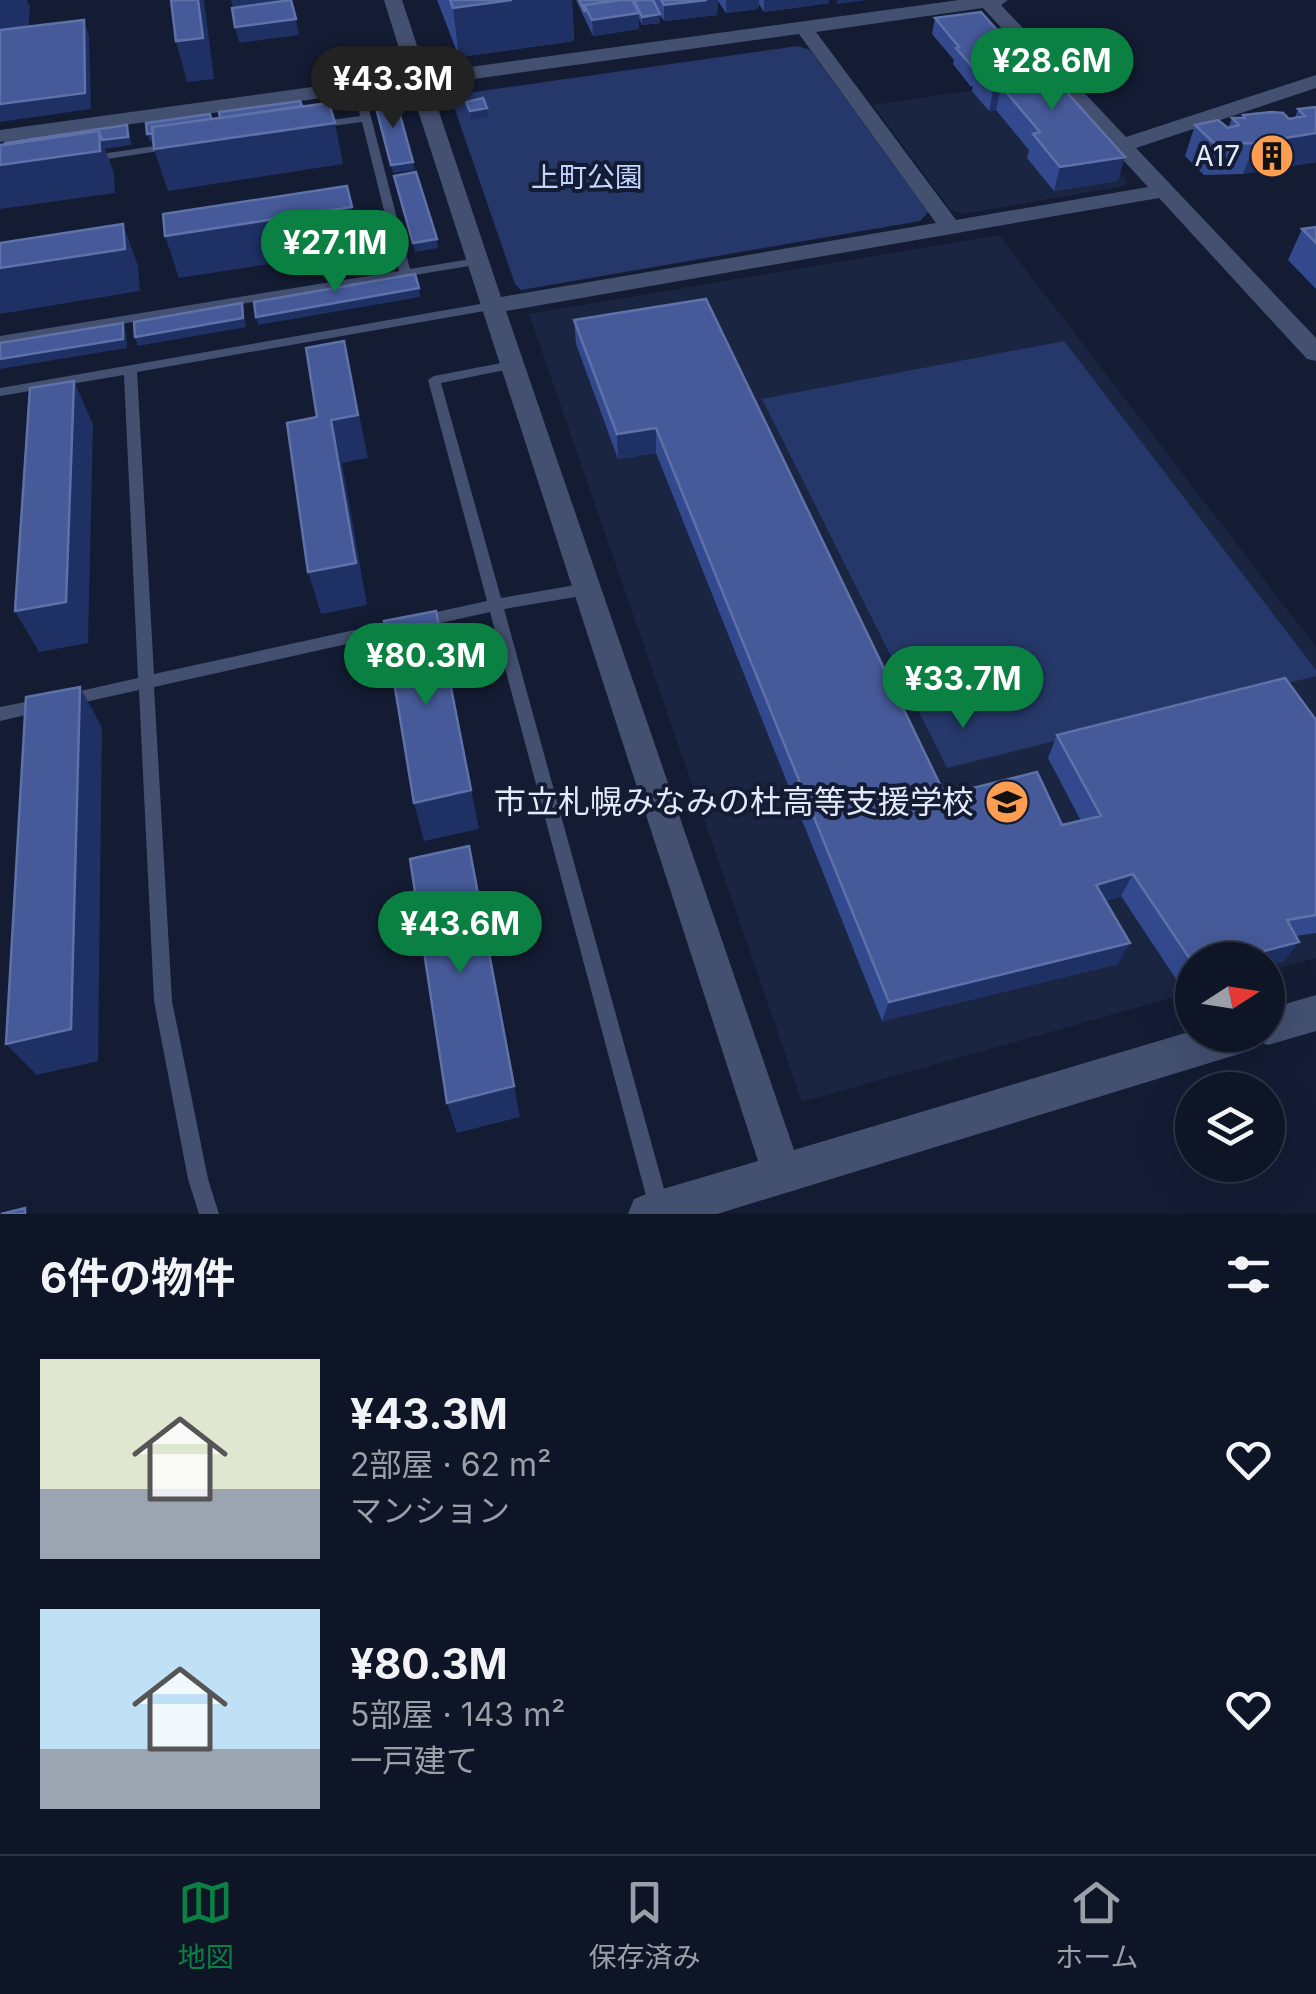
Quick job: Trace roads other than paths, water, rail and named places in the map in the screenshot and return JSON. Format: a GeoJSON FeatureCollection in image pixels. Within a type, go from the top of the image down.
{"type":"FeatureCollection","features":[{"type":"Feature","properties":{"kind":"street"},"geometry":{"type":"LineString","coordinates":[[393,0],[476,262],[782,1173]]}},
{"type":"Feature","properties":{"kind":"street"},"geometry":{"type":"LineString","coordinates":[[0,136],[991,1],[1121,146],[1316,352]]}},
{"type":"Feature","properties":{"kind":"street"},"geometry":{"type":"LineString","coordinates":[[804,28],[950,227]]}},
{"type":"Feature","properties":{"kind":"street"},"geometry":{"type":"LineString","coordinates":[[1121,146],[1316,81]]}},
{"type":"Feature","properties":{"kind":"street"},"geometry":{"type":"LineString","coordinates":[[492,306],[1163,191]]}},
{"type":"Feature","properties":{"kind":"street"},"geometry":{"type":"LineString","coordinates":[[1285,1022],[1316,1012]]}},
{"type":"Feature","properties":{"kind":"street"},"geometry":{"type":"LineString","coordinates":[[655,1212],[1185,1052]]}},
{"type":"Feature","properties":{"kind":"lane"},"geometry":{"type":"LineString","coordinates":[[358,86],[405,273]]}},
{"type":"Feature","properties":{"kind":"lane"},"geometry":{"type":"LineString","coordinates":[[308,126],[366,118]]}},
{"type":"Feature","properties":{"kind":"lane"},"geometry":{"type":"LineString","coordinates":[[77,160],[193,144]]}},
{"type":"Feature","properties":{"kind":"lane"},"geometry":{"type":"LineString","coordinates":[[0,340],[476,262]]}},
{"type":"Feature","properties":{"kind":"lane"},"geometry":{"type":"LineString","coordinates":[[0,392],[492,306]]}},
{"type":"Feature","properties":{"kind":"lane"},"geometry":{"type":"LineString","coordinates":[[511,364],[434,380],[655,1212]]}},
{"type":"Feature","properties":{"kind":"lane"},"geometry":{"type":"LineString","coordinates":[[130,369],[163,1000],[198,1179],[209,1214]]}},
{"type":"Feature","properties":{"kind":"lane"},"geometry":{"type":"LineString","coordinates":[[0,714],[494,605],[586,589]]}},
{"type":"Feature","properties":{"kind":"place","name":"A17"},"geometry":{"type":"Point","coordinates":[1272,156]}},
{"type":"Feature","properties":{"kind":"place","name":"市立札幌みなみの杜高等支援学校"},"geometry":{"type":"Point","coordinates":[1007,802]}},
{"type":"Feature","properties":{"kind":"park label","name":"上町公園"},"geometry":{"type":"Point","coordinates":[587,177]}}]}
